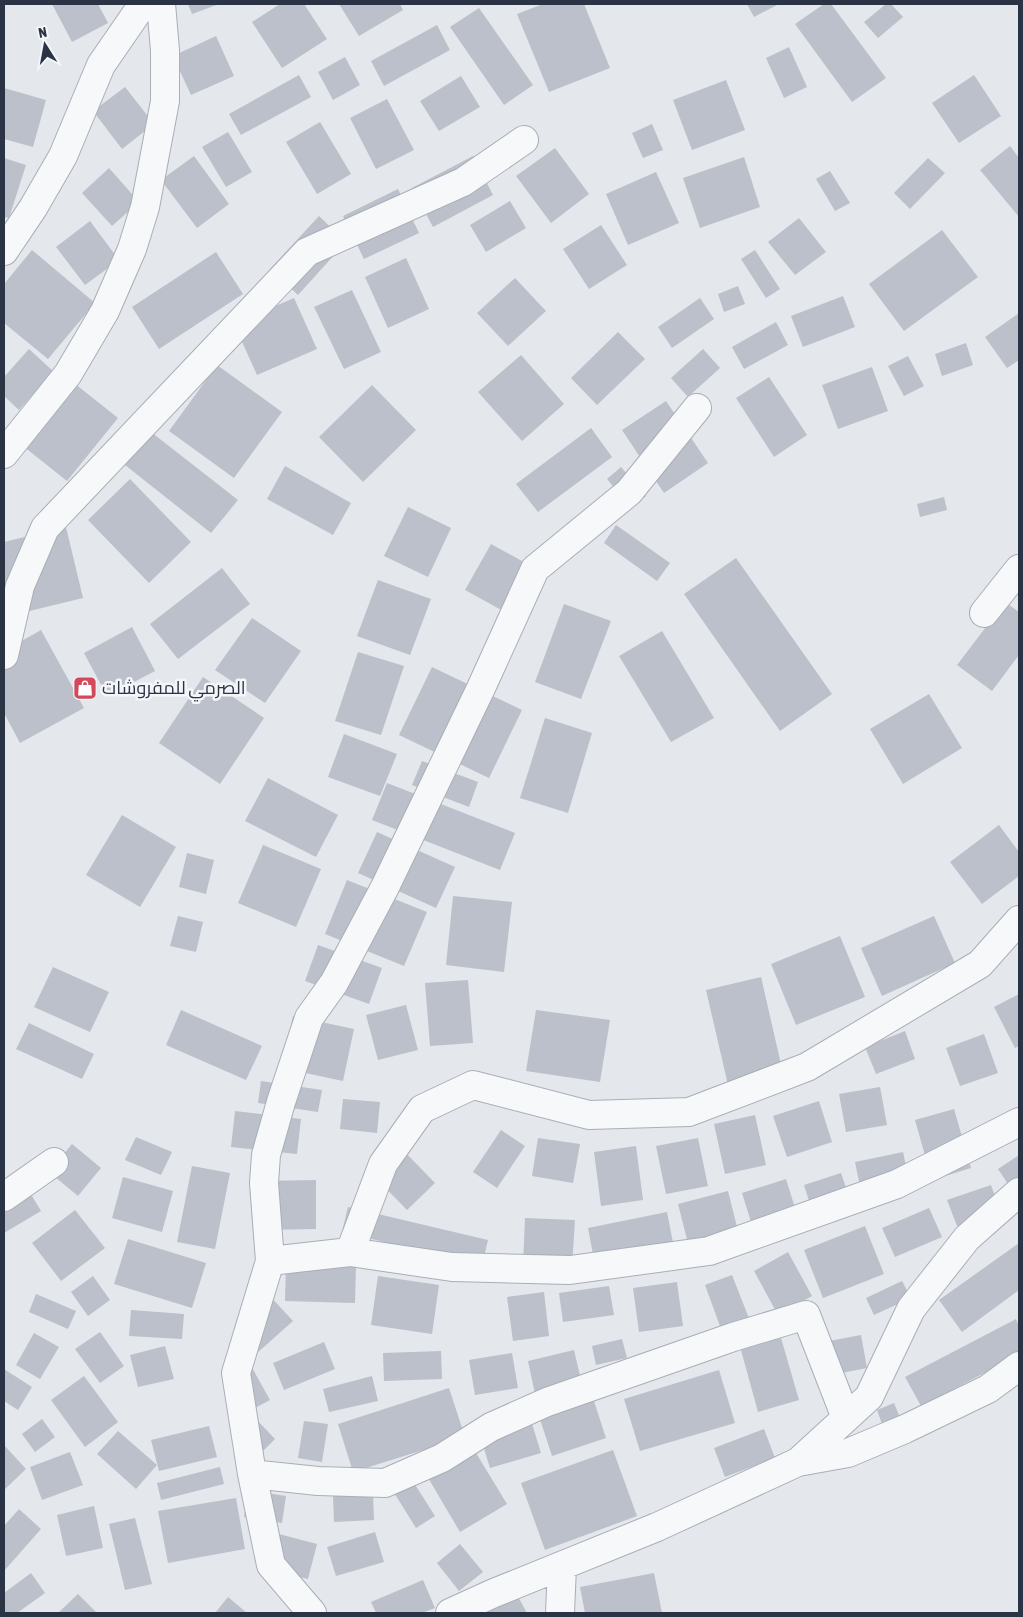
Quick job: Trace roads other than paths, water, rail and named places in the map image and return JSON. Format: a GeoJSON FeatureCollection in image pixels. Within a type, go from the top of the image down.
{"type":"FeatureCollection","features":[{"type":"Feature","properties":{"kind":"street"},"geometry":{"type":"LineString","coordinates":[[4,251],[33,208],[63,156],[101,65],[143,4]]}},
{"type":"Feature","properties":{"kind":"street"},"geometry":{"type":"LineString","coordinates":[[4,454],[68,374],[104,311],[132,249],[146,207],[165,100],[165,50],[161,4]]}},
{"type":"Feature","properties":{"kind":"street"},"geometry":{"type":"LineString","coordinates":[[4,655],[20,586],[45,528],[307,252],[463,182],[524,140]]}},
{"type":"Feature","properties":{"kind":"street"},"geometry":{"type":"LineString","coordinates":[[312,1613],[271,1565],[252,1474],[236,1373],[270,1261],[265,1193],[266,1155],[281,1102],[310,1018],[334,983],[385,887],[481,688],[535,568],[629,492],[697,408]]}},
{"type":"Feature","properties":{"kind":"street"},"geometry":{"type":"LineString","coordinates":[[984,613],[1019,569]]}},
{"type":"Feature","properties":{"kind":"street"},"geometry":{"type":"LineString","coordinates":[[350,1252],[383,1164],[422,1109],[473,1085],[589,1115],[689,1112],[807,1067],[980,964],[1019,920]]}},
{"type":"Feature","properties":{"kind":"street"},"geometry":{"type":"LineString","coordinates":[[270,1261],[350,1252],[452,1266],[570,1270],[709,1250],[897,1184],[1019,1122]]}},
{"type":"Feature","properties":{"kind":"street"},"geometry":{"type":"LineString","coordinates":[[4,1197],[54,1162]]}},
{"type":"Feature","properties":{"kind":"street"},"geometry":{"type":"LineString","coordinates":[[798,1462],[869,1397],[911,1309],[967,1238],[1019,1192]]}},
{"type":"Feature","properties":{"kind":"street"},"geometry":{"type":"LineString","coordinates":[[252,1474],[318,1481],[385,1483],[442,1458],[491,1427],[547,1402],[733,1337],[806,1315],[846,1418]]}},
{"type":"Feature","properties":{"kind":"street"},"geometry":{"type":"LineString","coordinates":[[450,1613],[494,1593],[657,1527],[798,1462],[848,1453],[905,1429],[988,1389],[1019,1366]]}},
{"type":"Feature","properties":{"kind":"street"},"geometry":{"type":"LineString","coordinates":[[560,1613],[562,1566]]}},
{"type":"Feature","properties":{"kind":"place","name":"الصرمي للمفروشات"},"geometry":{"type":"Point","coordinates":[85,688]}}]}
